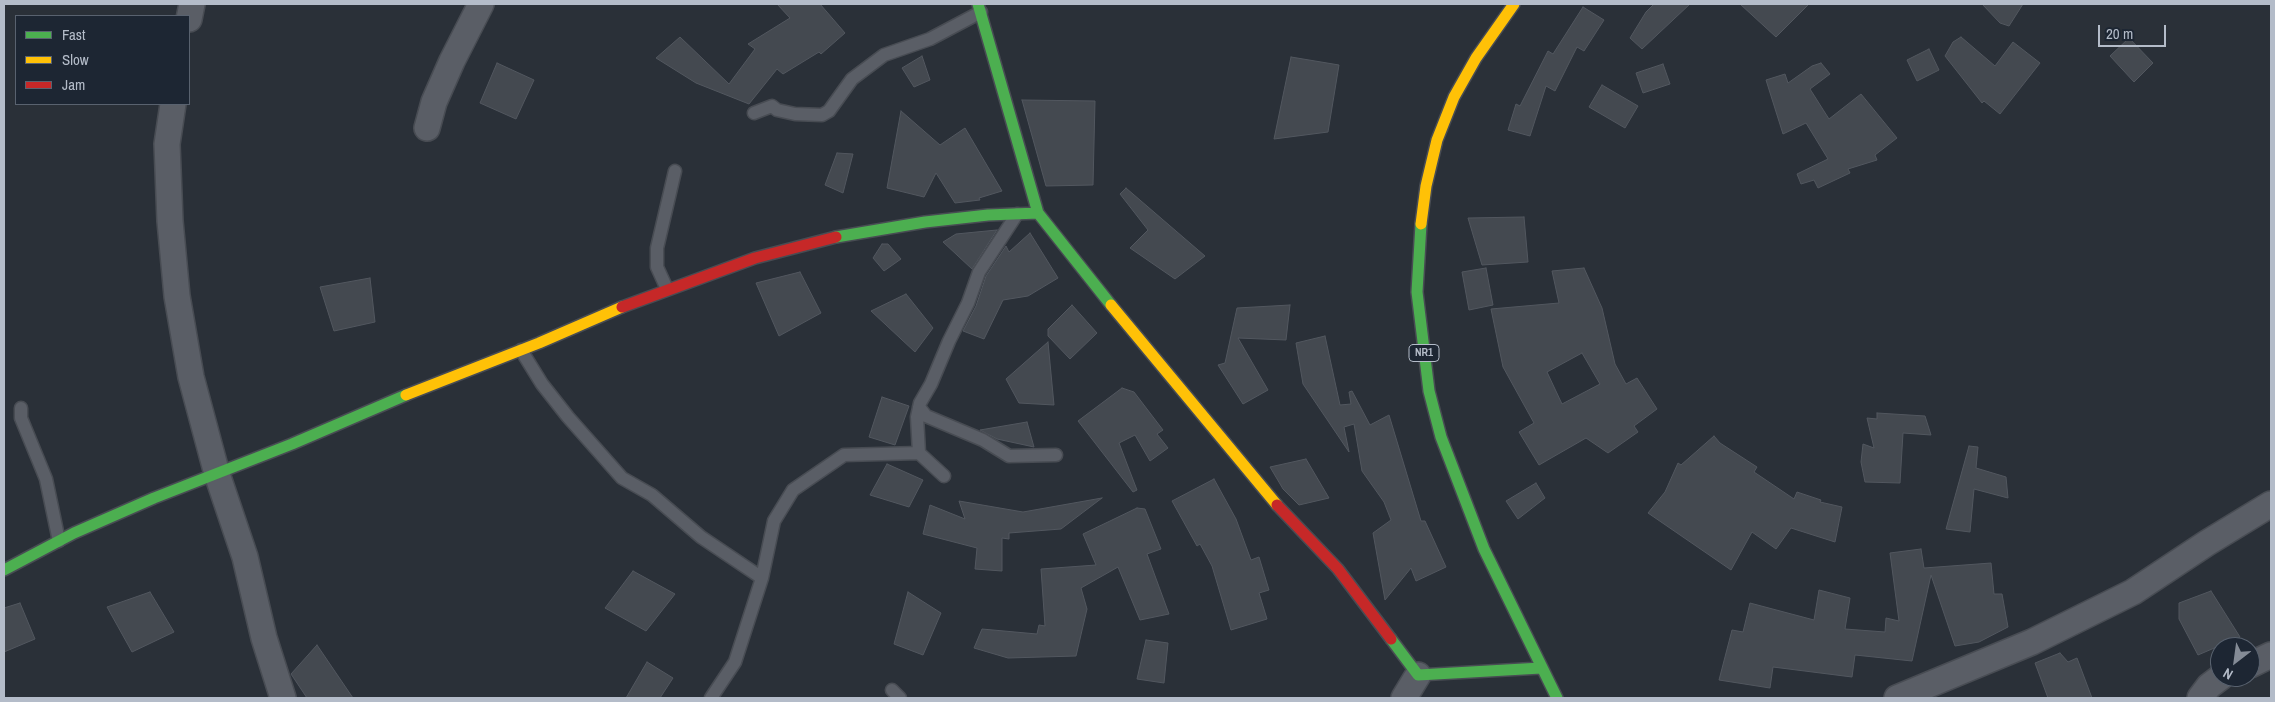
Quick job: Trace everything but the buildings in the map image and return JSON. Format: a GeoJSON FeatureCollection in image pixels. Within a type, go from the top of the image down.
{"type":"FeatureCollection","features":[{"type":"Feature","properties":{"kind":"main road","name":"NR1"},"geometry":{"type":"LineString","coordinates":[[1514,4],[1476,58],[1454,98],[1437,140],[1426,186],[1418,243],[1417,292],[1429,391],[1441,437],[1484,549],[1557,698]]}},
{"type":"Feature","properties":{"kind":"main road"},"geometry":{"type":"LineString","coordinates":[[979,8],[999,83],[1038,213],[1084,272],[1265,492],[1338,569],[1418,675],[1541,668]]}},
{"type":"Feature","properties":{"kind":"main road"},"geometry":{"type":"LineString","coordinates":[[4,570],[59,541],[154,498],[292,444],[358,414],[522,350],[596,317],[754,258],[854,232],[924,222],[1038,213]]}},
{"type":"Feature","properties":{"kind":"street"},"geometry":{"type":"LineString","coordinates":[[426,128],[434,102],[452,61],[481,4]]}},
{"type":"Feature","properties":{"kind":"street"},"geometry":{"type":"LineString","coordinates":[[173,105],[167,144],[170,221],[177,296],[191,378],[217,474],[245,557],[264,638],[283,698]]}},
{"type":"Feature","properties":{"kind":"street"},"geometry":{"type":"LineString","coordinates":[[1897,698],[2032,642],[2133,592],[2207,542],[2271,504]]}},
{"type":"Feature","properties":{"kind":"street"},"geometry":{"type":"LineString","coordinates":[[1404,698],[1418,675]]}},
{"type":"Feature","properties":{"kind":"street"},"geometry":{"type":"LineString","coordinates":[[2200,698],[2210,685]]}},
{"type":"Feature","properties":{"kind":"lane"},"geometry":{"type":"LineString","coordinates":[[754,112],[772,106],[777,110],[795,114],[822,115],[829,111],[852,79],[884,55],[930,39],[979,8]]}},
{"type":"Feature","properties":{"kind":"lane"},"geometry":{"type":"LineString","coordinates":[[668,289],[657,267],[657,248],[675,171]]}},
{"type":"Feature","properties":{"kind":"lane"},"geometry":{"type":"LineString","coordinates":[[919,453],[917,417],[919,407],[968,304],[979,272],[1017,214]]}},
{"type":"Feature","properties":{"kind":"lane"},"geometry":{"type":"LineString","coordinates":[[522,350],[542,384],[568,417],[622,478],[652,495],[701,537],[762,578]]}},
{"type":"Feature","properties":{"kind":"lane"},"geometry":{"type":"LineString","coordinates":[[919,407],[926,416],[983,440],[1009,456],[1056,455]]}},
{"type":"Feature","properties":{"kind":"lane"},"geometry":{"type":"LineString","coordinates":[[21,408],[21,418],[46,480],[59,541]]}},
{"type":"Feature","properties":{"kind":"lane"},"geometry":{"type":"LineString","coordinates":[[711,698],[735,662],[762,578],[774,521],[793,490],[844,455],[919,453],[944,476]]}},
{"type":"Feature","properties":{"kind":"traffic: fast"},"geometry":{"type":"LineString","coordinates":[[978,4],[1038,213],[1111,305]]}},
{"type":"Feature","properties":{"kind":"traffic: fast"},"geometry":{"type":"LineString","coordinates":[[836,237],[925,222],[988,215],[1038,213]]}},
{"type":"Feature","properties":{"kind":"traffic: fast"},"geometry":{"type":"LineString","coordinates":[[1421,224],[1417,292],[1429,391],[1441,437],[1484,549],[1557,698]]}},
{"type":"Feature","properties":{"kind":"traffic: fast"},"geometry":{"type":"LineString","coordinates":[[4,570],[74,533],[154,498],[292,444],[406,395]]}},
{"type":"Feature","properties":{"kind":"traffic: fast"},"geometry":{"type":"LineString","coordinates":[[1391,639],[1418,675],[1541,668]]}},
{"type":"Feature","properties":{"kind":"traffic: slow"},"geometry":{"type":"LineString","coordinates":[[1421,224],[1426,186],[1437,140],[1454,97],[1476,58],[1514,4]]}},
{"type":"Feature","properties":{"kind":"traffic: slow"},"geometry":{"type":"LineString","coordinates":[[1111,305],[1277,505]]}},
{"type":"Feature","properties":{"kind":"traffic: slow"},"geometry":{"type":"LineString","coordinates":[[406,395],[539,343],[622,307]]}},
{"type":"Feature","properties":{"kind":"traffic: jam"},"geometry":{"type":"LineString","coordinates":[[622,307],[755,258],[836,237]]}},
{"type":"Feature","properties":{"kind":"traffic: jam"},"geometry":{"type":"LineString","coordinates":[[1277,505],[1338,569],[1391,639]]}}]}
